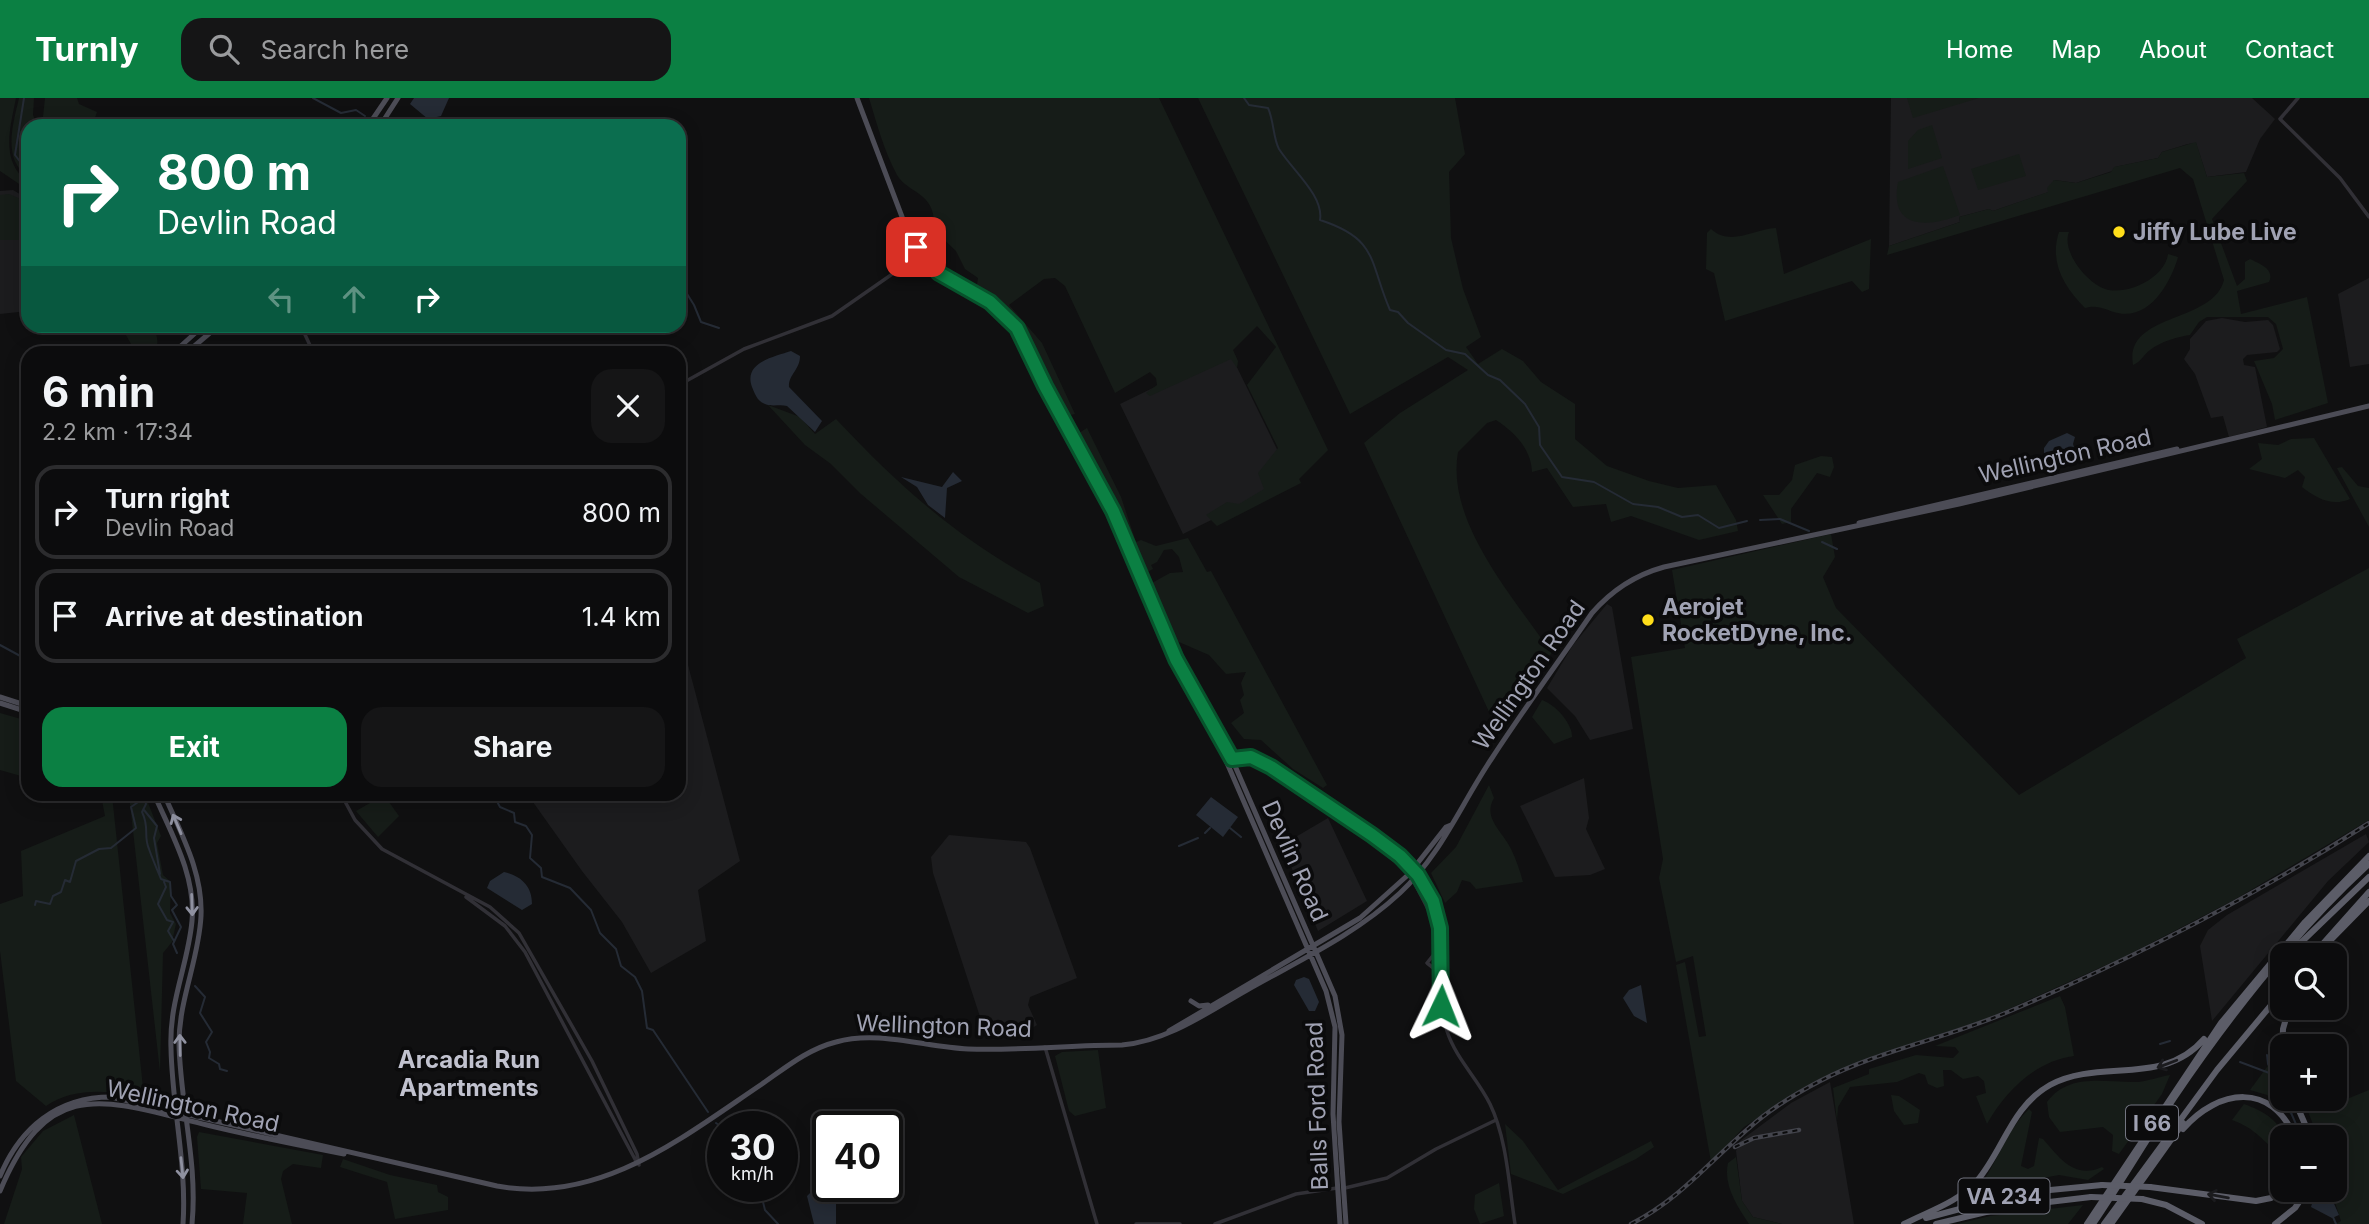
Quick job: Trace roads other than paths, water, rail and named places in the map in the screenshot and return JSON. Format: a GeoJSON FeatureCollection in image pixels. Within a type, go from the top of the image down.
{"type":"FeatureCollection","features":[{"type":"Feature","properties":{"kind":"highway","name":"I 66"},"geometry":{"type":"LineString","coordinates":[[2087,1224],[2221,1023],[2305,922],[2369,856]]}},
{"type":"Feature","properties":{"kind":"highway"},"geometry":{"type":"LineString","coordinates":[[2092,1224],[2230,1019],[2294,941],[2369,864]]}},
{"type":"Feature","properties":{"kind":"highway"},"geometry":{"type":"LineString","coordinates":[[2300,943],[2369,877]]}},
{"type":"Feature","properties":{"kind":"highway"},"geometry":{"type":"LineString","coordinates":[[2328,943],[2369,891]]}},
{"type":"Feature","properties":{"kind":"highway"},"geometry":{"type":"LineString","coordinates":[[2331,943],[2369,903]]}},
{"type":"Feature","properties":{"kind":"highway"},"geometry":{"type":"LineString","coordinates":[[2332,943],[2369,903]]}},
{"type":"Feature","properties":{"kind":"highway"},"geometry":{"type":"LineString","coordinates":[[2230,1019],[2270,974]]}},
{"type":"Feature","properties":{"kind":"highway"},"geometry":{"type":"LineString","coordinates":[[2105,1224],[2217,1069],[2270,1008]]}},
{"type":"Feature","properties":{"kind":"highway","name":"I 66"},"geometry":{"type":"LineString","coordinates":[[2111,1224],[2220,1072],[2270,1009]]}},
{"type":"Feature","properties":{"kind":"highway"},"geometry":{"type":"LineString","coordinates":[[1904,1224],[1951,1202],[1972,1186],[1988,1165],[2014,1117],[2045,1089],[2075,1075],[2150,1070],[2168,1065],[2193,1049],[2221,1023]]}},
{"type":"Feature","properties":{"kind":"highway"},"geometry":{"type":"LineString","coordinates":[[2166,1149],[2200,1110],[2232,1097],[2251,1098],[2269,1106],[2284,1118],[2288,1125]]}},
{"type":"Feature","properties":{"kind":"highway","name":"VA 234"},"geometry":{"type":"LineString","coordinates":[[1910,1224],[1999,1197],[2052,1188],[2102,1185],[2150,1187],[2256,1201],[2270,1198]]}},
{"type":"Feature","properties":{"kind":"highway"},"geometry":{"type":"LineString","coordinates":[[1936,1224],[2007,1207],[2091,1197],[2142,1199],[2166,1205],[2202,1224]]}},
{"type":"Feature","properties":{"kind":"highway"},"geometry":{"type":"LineString","coordinates":[[2275,1224],[2299,1202]]}},
{"type":"Feature","properties":{"kind":"main road"},"geometry":{"type":"LineString","coordinates":[[373,119],[387,98]]}},
{"type":"Feature","properties":{"kind":"main road"},"geometry":{"type":"LineString","coordinates":[[384,119],[398,98]]}},
{"type":"Feature","properties":{"kind":"main road","name":"Devlin Road"},"geometry":{"type":"LineString","coordinates":[[857,98],[902,218],[920,254],[939,273],[995,305],[1017,328],[1045,386],[1113,511],[1176,659],[1229,761],[1312,950]]}},
{"type":"Feature","properties":{"kind":"main road"},"geometry":{"type":"LineString","coordinates":[[181,346],[195,333]]}},
{"type":"Feature","properties":{"kind":"main road"},"geometry":{"type":"LineString","coordinates":[[194,346],[210,333]]}},
{"type":"Feature","properties":{"kind":"main road","name":"Wellington Road"},"geometry":{"type":"LineString","coordinates":[[0,1191],[1,1178],[12,1149],[29,1128],[69,1104],[111,1097],[504,1187],[533,1189],[575,1184],[639,1165],[802,1058],[833,1042],[864,1038],[965,1049],[1128,1045],[1169,1031],[1312,950],[1360,918],[1413,875],[1446,838],[1451,825],[1492,758],[1592,613],[1616,590],[1634,578],[1664,567],[2369,406]]}},
{"type":"Feature","properties":{"kind":"main road"},"geometry":{"type":"LineString","coordinates":[[0,697],[21,704]]}},
{"type":"Feature","properties":{"kind":"main road"},"geometry":{"type":"LineString","coordinates":[[0,703],[21,710]]}},
{"type":"Feature","properties":{"kind":"main road"},"geometry":{"type":"LineString","coordinates":[[157,801],[184,864],[192,895],[190,932],[177,982],[171,1034],[184,1177],[183,1224]]}},
{"type":"Feature","properties":{"kind":"main road"},"geometry":{"type":"LineString","coordinates":[[167,801],[192,860],[201,901],[199,931],[180,1021],[193,1180],[192,1224]]}},
{"type":"Feature","properties":{"kind":"main road","name":"Wellington Road"},"geometry":{"type":"LineString","coordinates":[[1169,1031],[1211,1004],[1312,950]]}},
{"type":"Feature","properties":{"kind":"main road","name":"Balls Ford Road"},"geometry":{"type":"LineString","coordinates":[[1312,950],[1335,1021],[1340,1188],[1346,1224]]}},
{"type":"Feature","properties":{"kind":"main road","name":"Balls Ford Road"},"geometry":{"type":"LineString","coordinates":[[1312,950],[1333,993],[1339,1016],[1340,1224]]}},
{"type":"Feature","properties":{"kind":"main road"},"geometry":{"type":"LineString","coordinates":[[1186,1019],[1192,1012],[1191,1001],[1199,1006],[1211,1004]]}},
{"type":"Feature","properties":{"kind":"main road"},"geometry":{"type":"LineString","coordinates":[[1335,1073],[1340,1084]]}},
{"type":"Feature","properties":{"kind":"main road","name":"Wellington Road"},"geometry":{"type":"LineString","coordinates":[[1,1178],[33,1132],[52,1117],[93,1102],[111,1103],[420,1168]]}},
{"type":"Feature","properties":{"kind":"street"},"geometry":{"type":"LineString","coordinates":[[2298,98],[2280,119],[2340,178],[2369,217]]}},
{"type":"Feature","properties":{"kind":"street"},"geometry":{"type":"LineString","coordinates":[[686,381],[744,349],[832,316],[920,254]]}},
{"type":"Feature","properties":{"kind":"street"},"geometry":{"type":"LineString","coordinates":[[1229,761],[1246,756],[1263,762],[1335,811],[1342,813],[1383,843],[1433,901],[1443,946],[1440,980],[1442,1010],[1451,1041],[1485,1095],[1496,1120],[1516,1224]]}},
{"type":"Feature","properties":{"kind":"street"},"geometry":{"type":"LineString","coordinates":[[345,801],[362,829],[382,849],[490,907],[506,919],[525,941],[637,1154],[639,1165]]}},
{"type":"Feature","properties":{"kind":"street"},"geometry":{"type":"LineString","coordinates":[[1413,875],[1431,915],[1440,980]]}},
{"type":"Feature","properties":{"kind":"street"},"geometry":{"type":"LineString","coordinates":[[1436,951],[1427,963],[1437,972]]}},
{"type":"Feature","properties":{"kind":"street"},"geometry":{"type":"LineString","coordinates":[[1045,1047],[1097,1224]]}},
{"type":"Feature","properties":{"kind":"street"},"geometry":{"type":"LineString","coordinates":[[1215,1224],[1296,1194],[1387,1178],[1436,1149],[1496,1120]]}},
{"type":"Feature","properties":{"kind":"street"},"geometry":{"type":"LineString","coordinates":[[1136,1224],[1180,1224]]}},
{"type":"Feature","properties":{"kind":"waterway"},"geometry":{"type":"LineString","coordinates":[[21,163],[15,155],[24,98]]}},
{"type":"Feature","properties":{"kind":"waterway"},"geometry":{"type":"LineString","coordinates":[[313,98],[341,113],[356,110],[365,116]]}},
{"type":"Feature","properties":{"kind":"waterway"},"geometry":{"type":"LineString","coordinates":[[1244,98],[1249,105],[1268,108],[1279,149],[1312,193],[1320,211],[1320,220],[1339,227],[1363,244],[1374,265],[1390,310],[1398,312],[1408,323],[1446,350],[1465,354],[1488,375],[1500,380],[1525,404],[1539,427],[1540,445],[1562,477],[1594,482],[1633,504],[1658,507],[1682,517],[1698,515],[1719,528],[1747,521]]}},
{"type":"Feature","properties":{"kind":"waterway"},"geometry":{"type":"LineString","coordinates":[[686,292],[701,322],[719,328]]}},
{"type":"Feature","properties":{"kind":"waterway"},"geometry":{"type":"LineString","coordinates":[[1760,520],[1780,519],[1809,531]]}},
{"type":"Feature","properties":{"kind":"waterway"},"geometry":{"type":"LineString","coordinates":[[1822,542],[1837,549]]}},
{"type":"Feature","properties":{"kind":"waterway"},"geometry":{"type":"LineString","coordinates":[[0,645],[21,656]]}},
{"type":"Feature","properties":{"kind":"waterway"},"geometry":{"type":"LineString","coordinates":[[35,905],[36,901],[50,904],[53,896],[61,892],[65,880],[70,882],[76,861],[99,849],[111,848],[136,828],[131,807],[140,801]]}},
{"type":"Feature","properties":{"kind":"waterway"},"geometry":{"type":"LineString","coordinates":[[145,801],[142,812],[146,823],[147,844],[161,879],[170,882],[171,896],[177,905],[172,910],[181,927],[173,944],[177,953]]}},
{"type":"Feature","properties":{"kind":"waterway"},"geometry":{"type":"LineString","coordinates":[[497,801],[500,807],[514,813],[515,822],[526,826],[532,835],[530,858],[541,868],[542,877],[570,888],[591,910],[600,933],[616,949],[621,966],[635,977],[642,991],[647,1028],[653,1030],[707,1111]]}},
{"type":"Feature","properties":{"kind":"waterway"},"geometry":{"type":"LineString","coordinates":[[144,810],[157,826],[154,838],[160,874]]}},
{"type":"Feature","properties":{"kind":"waterway"},"geometry":{"type":"LineString","coordinates":[[1205,833],[1210,828]]}},
{"type":"Feature","properties":{"kind":"waterway"},"geometry":{"type":"LineString","coordinates":[[1230,828],[1241,837]]}},
{"type":"Feature","properties":{"kind":"waterway"},"geometry":{"type":"LineString","coordinates":[[1179,846],[1198,838]]}},
{"type":"Feature","properties":{"kind":"waterway"},"geometry":{"type":"LineString","coordinates":[[164,882],[166,887],[158,904],[167,920],[173,922],[168,931],[174,941]]}},
{"type":"Feature","properties":{"kind":"waterway"},"geometry":{"type":"LineString","coordinates":[[195,986],[205,997],[200,1013],[212,1032],[206,1042],[209,1058],[219,1064],[220,1069],[227,1071]]}},
{"type":"Feature","properties":{"kind":"waterway"},"geometry":{"type":"LineString","coordinates":[[2160,1044],[2170,1041]]}},
{"type":"Feature","properties":{"kind":"waterway"},"geometry":{"type":"LineString","coordinates":[[2267,1055],[2270,1068]]}},
{"type":"Feature","properties":{"kind":"waterway"},"geometry":{"type":"LineString","coordinates":[[2240,1062],[2270,1073]]}},
{"type":"Feature","properties":{"kind":"waterway"},"geometry":{"type":"LineString","coordinates":[[2290,1111],[2296,1125]]}},
{"type":"Feature","properties":{"kind":"waterway"},"geometry":{"type":"LineString","coordinates":[[763,1202],[765,1210],[778,1224]]}},
{"type":"Feature","properties":{"kind":"waterway"},"geometry":{"type":"LineString","coordinates":[[2333,1217],[2336,1224]]}},
{"type":"Feature","properties":{"kind":"railway"},"geometry":{"type":"LineString","coordinates":[[1631,1224],[1679,1192],[1765,1114],[1811,1086],[1865,1061],[2003,1014],[2097,972],[2236,902],[2369,823]]}},
{"type":"Feature","properties":{"kind":"railway"},"geometry":{"type":"LineString","coordinates":[[1735,1147],[1754,1138],[1799,1130]]}},
{"type":"Feature","properties":{"kind":"place","name":"Jiffy Lube Live"},"geometry":{"type":"Point","coordinates":[2119,232]}},
{"type":"Feature","properties":{"kind":"place","name":"Aerojet RocketDyne, Inc."},"geometry":{"type":"Point","coordinates":[1648,620]}},
{"type":"Feature","properties":{"kind":"district","name":"Arcadia Run Apartments"},"geometry":{"type":"Point","coordinates":[469,1073]}}]}
